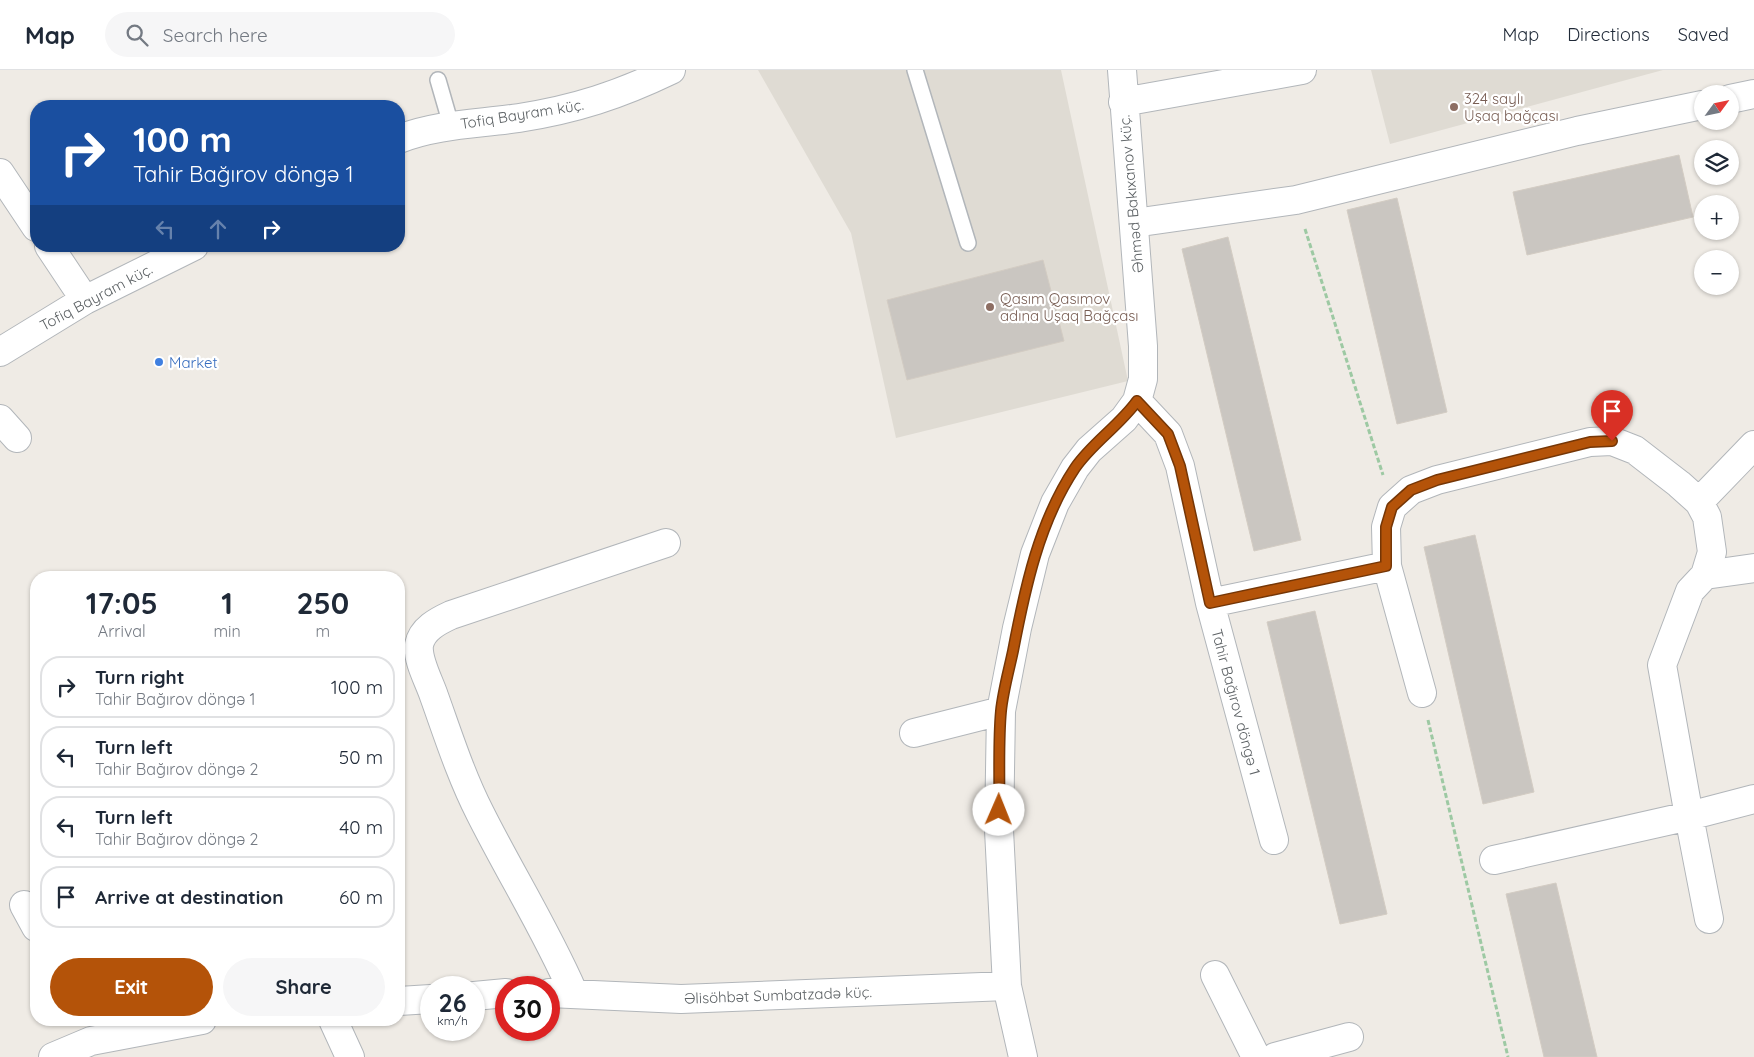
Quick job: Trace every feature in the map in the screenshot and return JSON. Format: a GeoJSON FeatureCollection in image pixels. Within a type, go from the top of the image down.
{"type":"FeatureCollection","features":[{"type":"Feature","properties":{"kind":"street","name":"Tofiq Bayram küç."},"geometry":{"type":"LineString","coordinates":[[405,138],[451,126],[519,118],[588,104],[612,97],[671,70]]}},
{"type":"Feature","properties":{"kind":"street","name":"Əhməd Bakıxanov küç."},"geometry":{"type":"LineString","coordinates":[[1023,1057],[1008,986],[999,830],[1001,711],[1017,628],[1035,554],[1055,503],[1075,468],[1089,450],[1124,419],[1137,401],[1143,378],[1143,346],[1122,70]]}},
{"type":"Feature","properties":{"kind":"street"},"geometry":{"type":"LineString","coordinates":[[1123,102],[1302,70]]}},
{"type":"Feature","properties":{"kind":"street"},"geometry":{"type":"LineString","coordinates":[[1739,97],[1754,94]]}},
{"type":"Feature","properties":{"kind":"street"},"geometry":{"type":"LineString","coordinates":[[1134,223],[1296,200],[1577,131],[1694,107]]}},
{"type":"Feature","properties":{"kind":"street"},"geometry":{"type":"LineString","coordinates":[[0,173],[30,218]]}},
{"type":"Feature","properties":{"kind":"street"},"geometry":{"type":"LineString","coordinates":[[53,252],[85,300]]}},
{"type":"Feature","properties":{"kind":"street","name":"Tofiq Bayram küç."},"geometry":{"type":"LineString","coordinates":[[0,352],[85,300],[182,252]]}},
{"type":"Feature","properties":{"kind":"street","name":"Tahir Bağırov döngə 1"},"geometry":{"type":"LineString","coordinates":[[1137,401],[1168,434],[1180,466],[1210,603],[1274,840]]}},
{"type":"Feature","properties":{"kind":"street"},"geometry":{"type":"LineString","coordinates":[[1422,693],[1386,566],[1386,527],[1392,507],[1411,490],[1437,480],[1590,442],[1612,441],[1635,450],[1679,484],[1699,502],[1707,517],[1712,552],[1705,574],[1690,591],[1662,665],[1709,919]]}},
{"type":"Feature","properties":{"kind":"street"},"geometry":{"type":"LineString","coordinates":[[1699,502],[1754,445]]}},
{"type":"Feature","properties":{"kind":"street"},"geometry":{"type":"LineString","coordinates":[[561,992],[558,958],[479,811],[424,667],[419,645],[424,634],[434,623],[451,615],[666,543]]}},
{"type":"Feature","properties":{"kind":"street"},"geometry":{"type":"LineString","coordinates":[[1210,603],[1386,566]]}},
{"type":"Feature","properties":{"kind":"street"},"geometry":{"type":"LineString","coordinates":[[1705,574],[1754,568]]}},
{"type":"Feature","properties":{"kind":"street"},"geometry":{"type":"LineString","coordinates":[[914,733],[1001,711]]}},
{"type":"Feature","properties":{"kind":"street"},"geometry":{"type":"LineString","coordinates":[[1494,860],[1689,816],[1754,799]]}},
{"type":"Feature","properties":{"kind":"street"},"geometry":{"type":"LineString","coordinates":[[1215,975],[1256,1057]]}},
{"type":"Feature","properties":{"kind":"street","name":"Əlisöhbət Sumbatzadə küç."},"geometry":{"type":"LineString","coordinates":[[561,992],[681,999],[1008,986]]}},
{"type":"Feature","properties":{"kind":"street"},"geometry":{"type":"LineString","coordinates":[[405,1001],[420,1000]]}},
{"type":"Feature","properties":{"kind":"street"},"geometry":{"type":"LineString","coordinates":[[54,1057],[87,1031],[139,1026]]}},
{"type":"Feature","properties":{"kind":"street"},"geometry":{"type":"LineString","coordinates":[[336,1026],[350,1057]]}},
{"type":"Feature","properties":{"kind":"street"},"geometry":{"type":"LineString","coordinates":[[1275,1057],[1350,1037]]}},
{"type":"Feature","properties":{"kind":"lane"},"geometry":{"type":"LineString","coordinates":[[915,70],[968,242]]}},
{"type":"Feature","properties":{"kind":"lane"},"geometry":{"type":"LineString","coordinates":[[438,80],[451,126]]}},
{"type":"Feature","properties":{"kind":"path"},"geometry":{"type":"LineString","coordinates":[[1296,200],[1375,443],[1392,507]]}},
{"type":"Feature","properties":{"kind":"path"},"geometry":{"type":"LineString","coordinates":[[1422,693],[1508,1057]]}},
{"type":"Feature","properties":{"kind":"shaded area","name":"Qasım Qasımov adına Uşaq Bağçası"},"geometry":{"type":"Polygon","coordinates":[[[758,70],[1061,70],[1128,381],[896,438],[851,233],[758,70]]]}},
{"type":"Feature","properties":{"kind":"shaded area","name":"324 saylı Uşaq bağçası"},"geometry":{"type":"Polygon","coordinates":[[[1371,70],[1663,70],[1390,144],[1371,70]]]}},
{"type":"Feature","properties":{"kind":"building"},"geometry":{"type":"Polygon","coordinates":[[[1679,155],[1693,217],[1527,255],[1513,192],[1679,155]]]}},
{"type":"Feature","properties":{"kind":"building"},"geometry":{"type":"Polygon","coordinates":[[[1397,198],[1447,412],[1397,424],[1347,210],[1397,198]]]}},
{"type":"Feature","properties":{"kind":"building"},"geometry":{"type":"Polygon","coordinates":[[[1228,237],[1301,540],[1254,551],[1182,249],[1228,237]]]}},
{"type":"Feature","properties":{"kind":"building"},"geometry":{"type":"Polygon","coordinates":[[[1043,260],[1064,341],[907,380],[887,300],[1043,260]]]}},
{"type":"Feature","properties":{"kind":"building"},"geometry":{"type":"Polygon","coordinates":[[[1475,535],[1534,792],[1483,804],[1424,547],[1475,535]]]}},
{"type":"Feature","properties":{"kind":"building"},"geometry":{"type":"Polygon","coordinates":[[[1315,611],[1387,914],[1340,924],[1267,622],[1315,611]]]}},
{"type":"Feature","properties":{"kind":"building"},"geometry":{"type":"Polygon","coordinates":[[[1556,883],[1597,1057],[1544,1057],[1506,894],[1556,883]]]}},
{"type":"Feature","properties":{"kind":"place","name":"324 saylı Uşaq bağçası"},"geometry":{"type":"Point","coordinates":[1454,107]}},
{"type":"Feature","properties":{"kind":"place","name":"Qasım Qasımov adına Uşaq Bağçası"},"geometry":{"type":"Point","coordinates":[990,307]}},
{"type":"Feature","properties":{"kind":"place","name":"Market"},"geometry":{"type":"Point","coordinates":[159,362]}},
{"type":"Feature","properties":{"kind":"route"},"geometry":{"type":"LineString","coordinates":[[999,810],[1001,711],[1017,628],[1035,554],[1055,503],[1075,468],[1089,450],[1124,419],[1137,401],[1168,434],[1180,466],[1210,603],[1386,566],[1386,527],[1392,507],[1411,490],[1437,480],[1590,442],[1612,441]]}}]}
